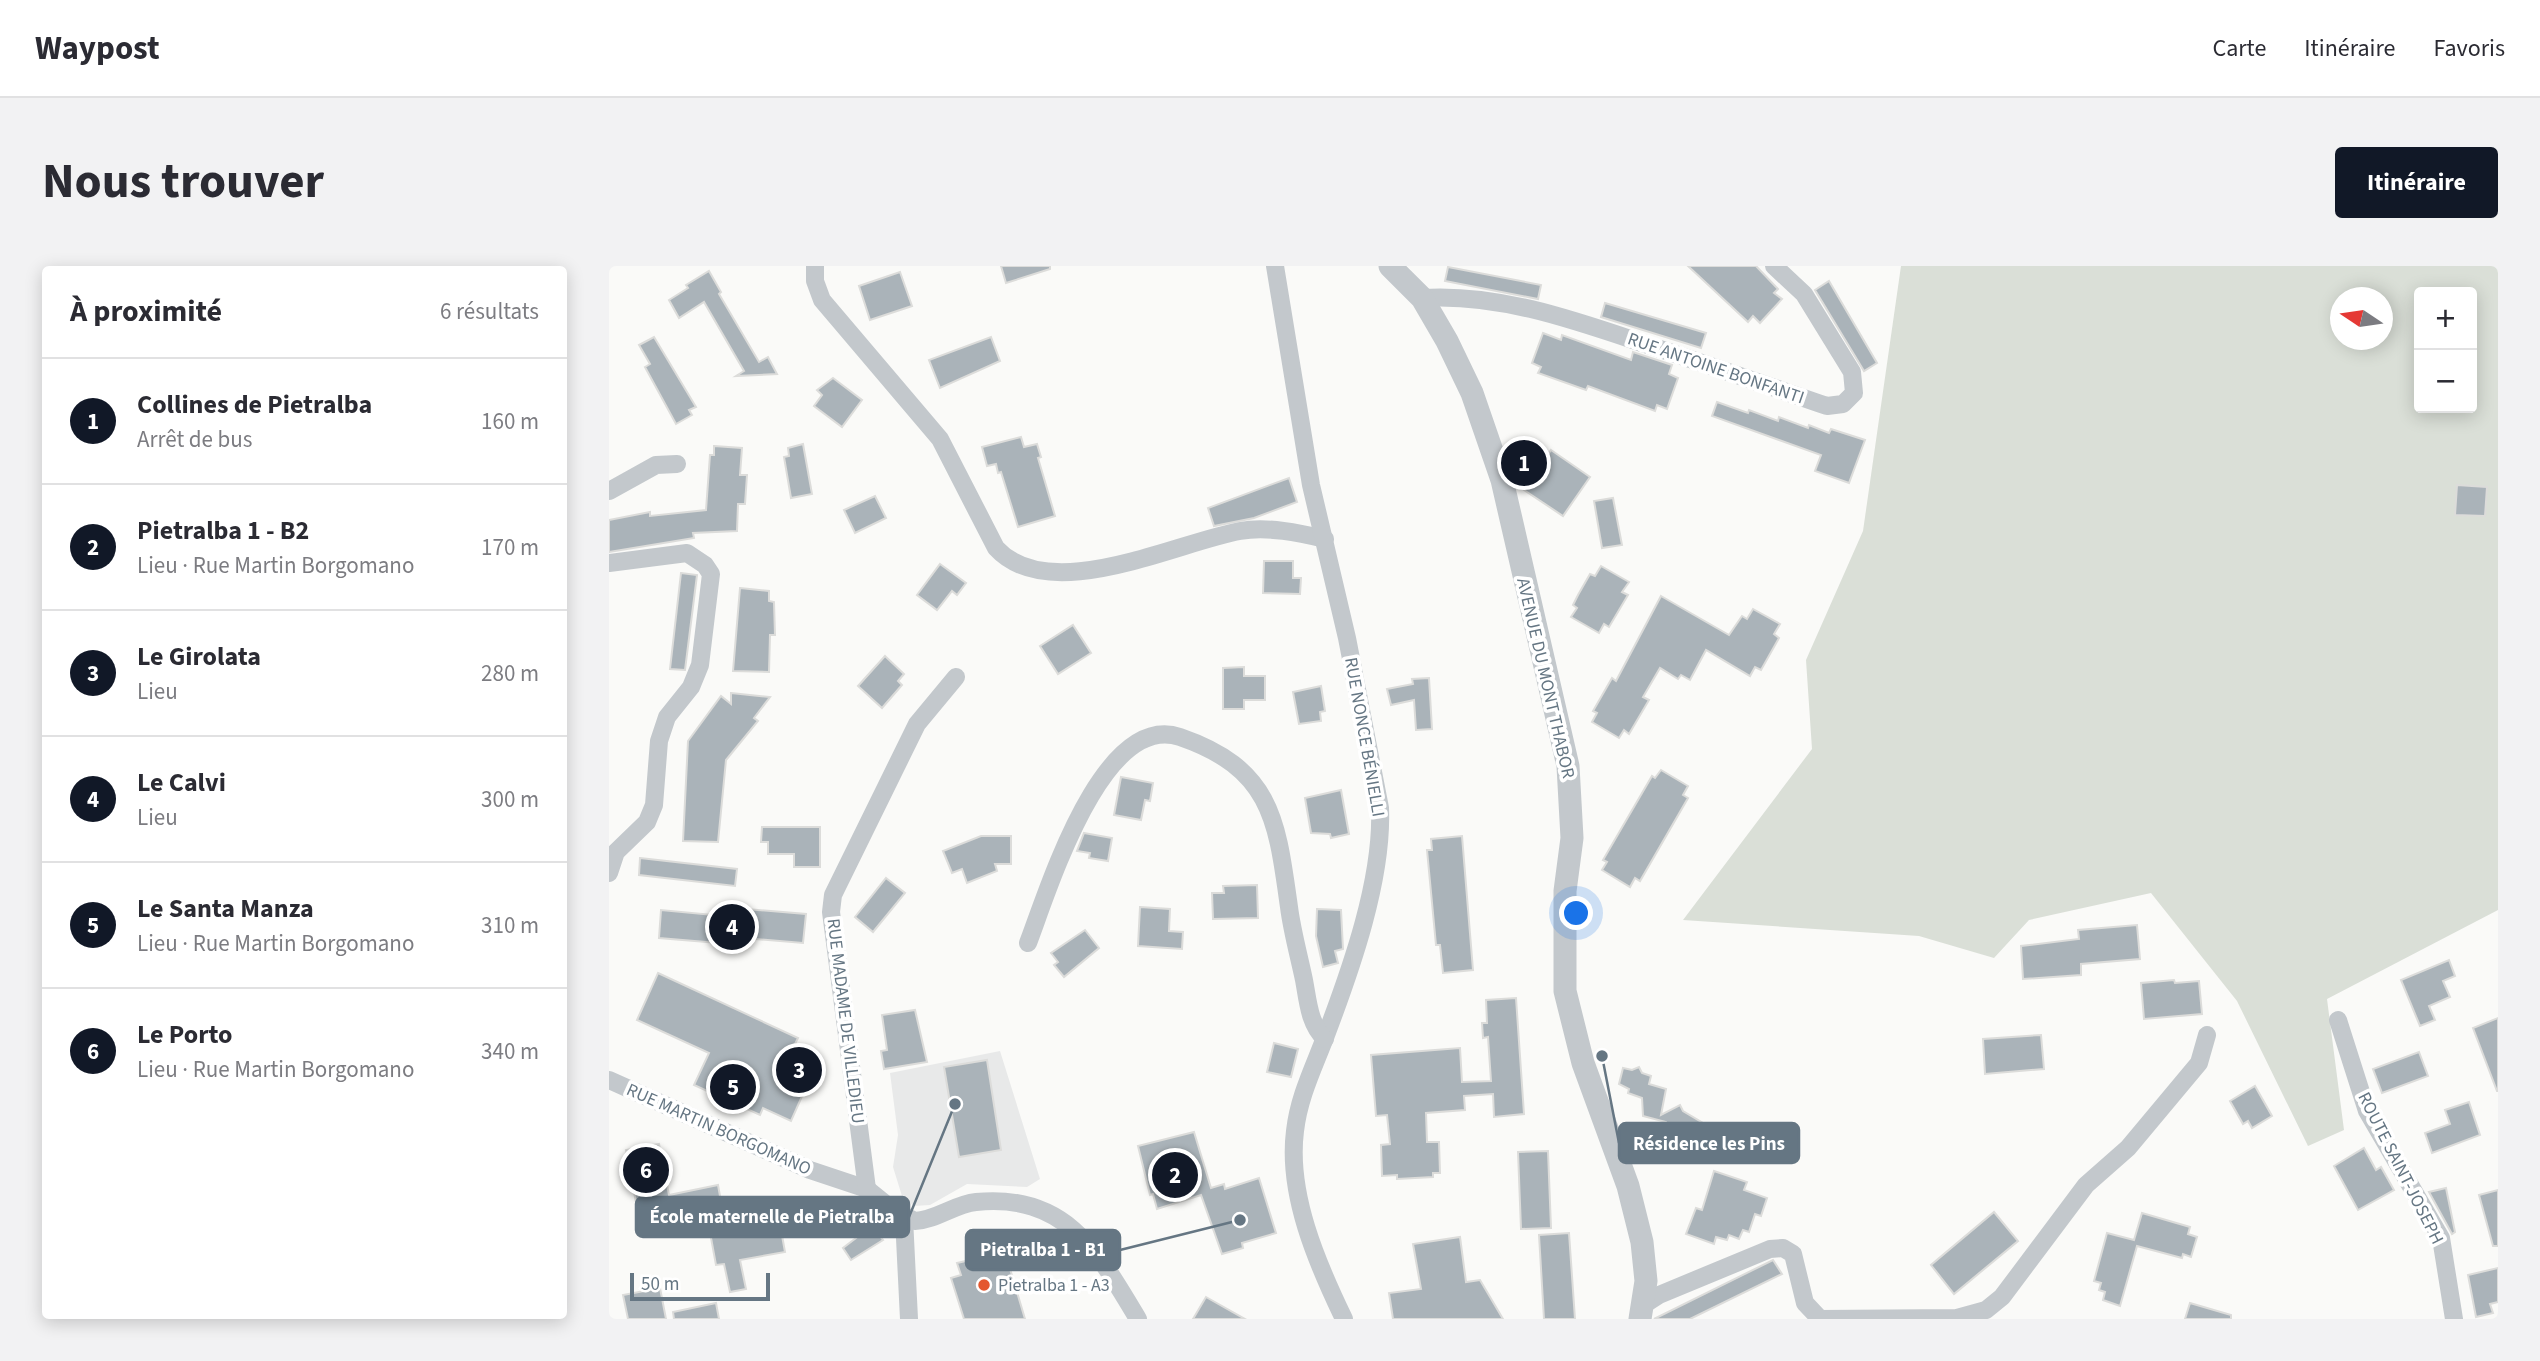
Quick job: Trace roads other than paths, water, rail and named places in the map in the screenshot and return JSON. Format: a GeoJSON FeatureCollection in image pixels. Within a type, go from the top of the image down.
{"type":"FeatureCollection","features":[{"type":"Feature","properties":{"kind":"street"},"geometry":{"type":"LineString","coordinates":[[815,266],[815,281],[822,300],[940,439],[996,548],[1008,561],[1032,570],[1062,574],[1119,564],[1243,530],[1298,532],[1325,539]]}},
{"type":"Feature","properties":{"kind":"street","name":"RUE NONCE BÉNIELLI"},"geometry":{"type":"LineString","coordinates":[[1275,266],[1311,485],[1325,539],[1380,808],[1381,836],[1352,965],[1303,1091],[1295,1131],[1294,1161],[1312,1243],[1344,1319]]}},
{"type":"Feature","properties":{"kind":"street","name":"AVENUE DU MONT THABOR"},"geometry":{"type":"LineString","coordinates":[[1390,266],[1422,298],[1467,382],[1486,430],[1501,480],[1568,766],[1572,838],[1566,891],[1565,991],[1587,1075],[1628,1186],[1642,1242],[1646,1281],[1641,1313]]}},
{"type":"Feature","properties":{"kind":"street","name":"RUE ANTOINE BONFANTI"},"geometry":{"type":"LineString","coordinates":[[1422,298],[1468,298],[1534,310],[1579,322],[1826,406],[1843,404],[1854,393],[1852,372],[1804,294],[1774,266]]}},
{"type":"Feature","properties":{"kind":"street"},"geometry":{"type":"LineString","coordinates":[[609,491],[656,465],[677,464]]}},
{"type":"Feature","properties":{"kind":"street"},"geometry":{"type":"LineString","coordinates":[[609,563],[687,553],[705,565],[711,574],[700,665],[691,687],[667,717],[659,741],[654,805],[647,822],[616,852],[609,873]]}},
{"type":"Feature","properties":{"kind":"street","name":"RUE MADAME DE VILLEDIEU"},"geometry":{"type":"LineString","coordinates":[[867,1189],[831,912],[833,895],[918,724],[956,677]]}},
{"type":"Feature","properties":{"kind":"street"},"geometry":{"type":"LineString","coordinates":[[1028,943],[1069,837],[1095,790],[1122,753],[1141,739],[1178,736],[1230,762],[1264,796],[1273,817],[1282,852],[1290,911],[1313,1023],[1325,1039]]}},
{"type":"Feature","properties":{"kind":"street","name":"ROUTE SAINT-JOSEPH"},"geometry":{"type":"LineString","coordinates":[[2338,1020],[2367,1111],[2441,1238],[2453,1319]]}},
{"type":"Feature","properties":{"kind":"street"},"geometry":{"type":"LineString","coordinates":[[1641,1313],[1659,1296],[1770,1249],[1783,1248],[1793,1254],[1805,1303],[1820,1319],[1957,1318],[1986,1310],[2002,1297],[2086,1185],[2128,1148],[2199,1063],[2207,1035]]}},
{"type":"Feature","properties":{"kind":"street","name":"RUE MARTIN BORGOMANO"},"geometry":{"type":"LineString","coordinates":[[609,1080],[810,1170],[867,1189],[904,1218]]}},
{"type":"Feature","properties":{"kind":"street"},"geometry":{"type":"LineString","coordinates":[[909,1319],[904,1218],[925,1221],[973,1202],[1005,1201],[1037,1209],[1075,1228],[1092,1246],[1138,1319]]}},
{"type":"Feature","properties":{"kind":"place","name":"Collines de Pietralba"},"geometry":{"type":"Point","coordinates":[1524,463]}},
{"type":"Feature","properties":{"kind":"place","name":"Le Calvi"},"geometry":{"type":"Point","coordinates":[732,927]}},
{"type":"Feature","properties":{"kind":"place","name":"Résidence les Pins"},"geometry":{"type":"Point","coordinates":[1602,1056]}},
{"type":"Feature","properties":{"kind":"place","name":"Le Girolata"},"geometry":{"type":"Point","coordinates":[799,1070]}},
{"type":"Feature","properties":{"kind":"place","name":"Le Santa Manza"},"geometry":{"type":"Point","coordinates":[733,1087]}},
{"type":"Feature","properties":{"kind":"place","name":"École maternelle de Pietralba"},"geometry":{"type":"Point","coordinates":[955,1104]}},
{"type":"Feature","properties":{"kind":"place","name":"Le Porto"},"geometry":{"type":"Point","coordinates":[646,1170]}},
{"type":"Feature","properties":{"kind":"place","name":"Pietralba 1 - B2"},"geometry":{"type":"Point","coordinates":[1175,1175]}},
{"type":"Feature","properties":{"kind":"place","name":"Pietralba 1 - B1"},"geometry":{"type":"Point","coordinates":[1240,1220]}},
{"type":"Feature","properties":{"kind":"place","name":"Pietralba 1 - A3"},"geometry":{"type":"Point","coordinates":[984,1285]}}]}
